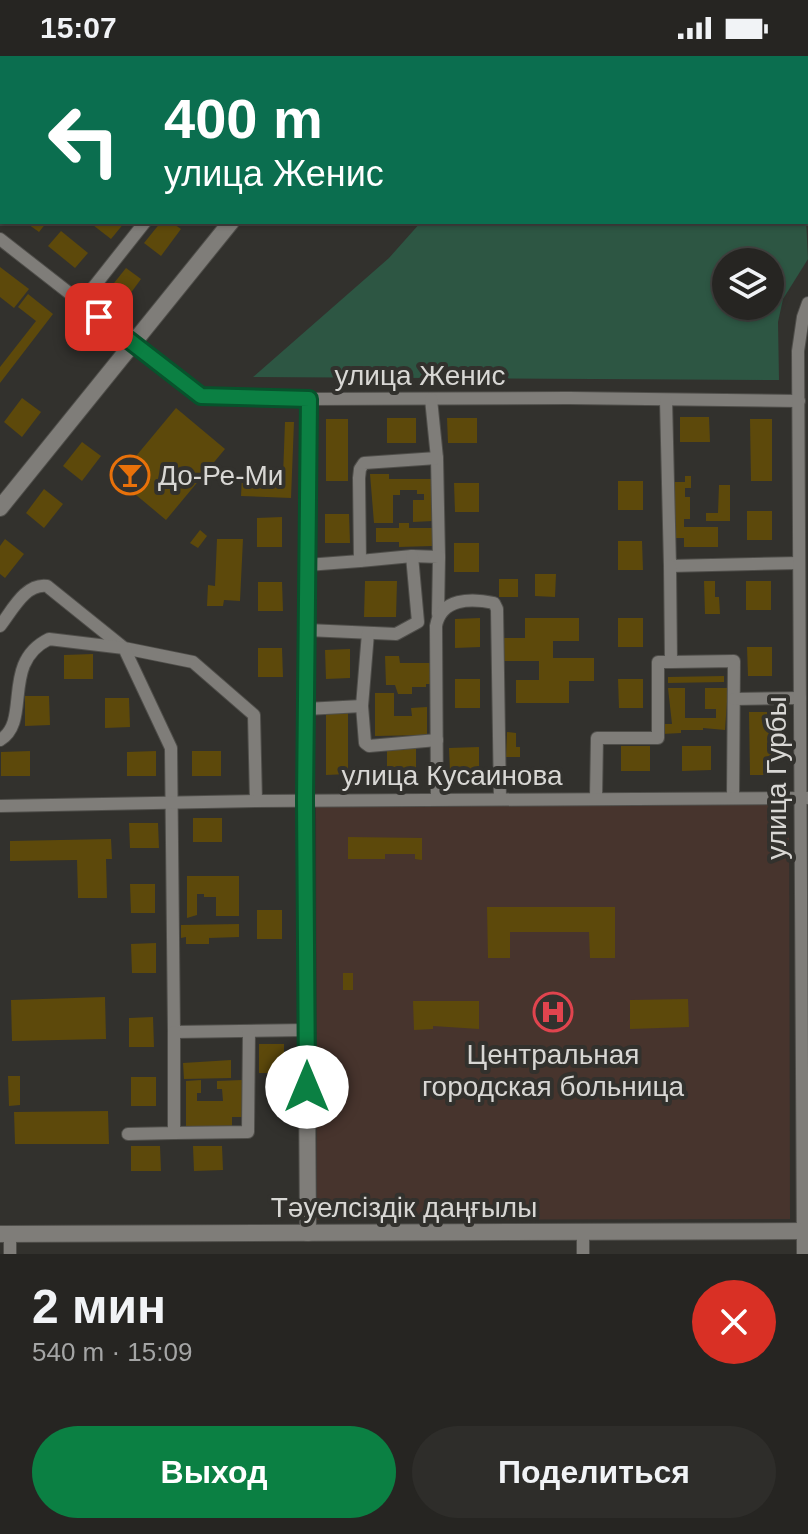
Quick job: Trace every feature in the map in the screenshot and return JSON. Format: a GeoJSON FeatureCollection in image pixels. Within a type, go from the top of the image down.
{"type":"FeatureCollection","features":[{"type":"Feature","properties":{"kind":"street"},"geometry":{"type":"LineString","coordinates":[[81,303],[143,224]]}},
{"type":"Feature","properties":{"kind":"street"},"geometry":{"type":"LineString","coordinates":[[0,508],[229,224]]}},
{"type":"Feature","properties":{"kind":"street","name":"улица Женис"},"geometry":{"type":"LineString","coordinates":[[0,239],[201,396],[799,401]]}},
{"type":"Feature","properties":{"kind":"street","name":"улица Гурбы"},"geometry":{"type":"LineString","coordinates":[[803,1254],[804,798],[800,698],[804,601],[799,563],[798,351],[808,303]]}},
{"type":"Feature","properties":{"kind":"street"},"geometry":{"type":"LineString","coordinates":[[308,1233],[305,800],[309,399]]}},
{"type":"Feature","properties":{"kind":"street"},"geometry":{"type":"LineString","coordinates":[[431,399],[437,458],[439,557],[436,626],[437,799]]}},
{"type":"Feature","properties":{"kind":"street"},"geometry":{"type":"LineString","coordinates":[[666,400],[671,662]]}},
{"type":"Feature","properties":{"kind":"street"},"geometry":{"type":"LineString","coordinates":[[360,561],[359,478],[364,463],[437,458]]}},
{"type":"Feature","properties":{"kind":"street"},"geometry":{"type":"LineString","coordinates":[[307,565],[412,556],[439,557]]}},
{"type":"Feature","properties":{"kind":"street"},"geometry":{"type":"LineString","coordinates":[[307,630],[396,634],[418,622],[412,556]]}},
{"type":"Feature","properties":{"kind":"street"},"geometry":{"type":"LineString","coordinates":[[670,566],[799,563]]}},
{"type":"Feature","properties":{"kind":"street"},"geometry":{"type":"LineString","coordinates":[[0,626],[29,589],[37,584],[47,586],[124,648],[171,748],[174,1133]]}},
{"type":"Feature","properties":{"kind":"street"},"geometry":{"type":"LineString","coordinates":[[438,614],[446,606],[458,602],[488,601],[494,603],[497,609],[500,799]]}},
{"type":"Feature","properties":{"kind":"street"},"geometry":{"type":"LineString","coordinates":[[368,633],[362,706],[363,738],[369,746],[437,740]]}},
{"type":"Feature","properties":{"kind":"street"},"geometry":{"type":"LineString","coordinates":[[0,740],[8,735],[14,720],[18,669],[38,643],[49,639],[124,648],[193,662],[254,715],[256,801]]}},
{"type":"Feature","properties":{"kind":"street"},"geometry":{"type":"LineString","coordinates":[[596,798],[597,738],[658,738],[658,662],[734,661],[733,798]]}},
{"type":"Feature","properties":{"kind":"street"},"geometry":{"type":"LineString","coordinates":[[734,699],[800,698]]}},
{"type":"Feature","properties":{"kind":"street"},"geometry":{"type":"LineString","coordinates":[[306,709],[362,706]]}},
{"type":"Feature","properties":{"kind":"street","name":"улица Кусаинова"},"geometry":{"type":"LineString","coordinates":[[0,806],[305,800],[804,798]]}},
{"type":"Feature","properties":{"kind":"street"},"geometry":{"type":"LineString","coordinates":[[174,1032],[306,1030]]}},
{"type":"Feature","properties":{"kind":"street"},"geometry":{"type":"LineString","coordinates":[[128,1134],[248,1132],[249,1031]]}},
{"type":"Feature","properties":{"kind":"street","name":"Тәуелсіздік даңғылы"},"geometry":{"type":"LineString","coordinates":[[5,1234],[805,1231]]}},
{"type":"Feature","properties":{"kind":"street"},"geometry":{"type":"LineString","coordinates":[[5,1234],[10,1254]]}},
{"type":"Feature","properties":{"kind":"street"},"geometry":{"type":"LineString","coordinates":[[583,1234],[583,1254]]}},
{"type":"Feature","properties":{"kind":"shaded area","name":"Центральная городская больница"},"geometry":{"type":"Polygon","coordinates":[[[789,804],[790,1219],[317,1220],[316,805],[789,804]]]}},
{"type":"Feature","properties":{"kind":"green space"},"geometry":{"type":"Polygon","coordinates":[[[419,224],[806,224],[808,259],[784,297],[784,248],[712,248],[712,320],[778,320],[779,380],[253,377],[389,258],[419,224]]]}},
{"type":"Feature","properties":{"kind":"building"},"geometry":{"type":"Polygon","coordinates":[[[28,224],[45,224],[39,232],[28,224]]]}},
{"type":"Feature","properties":{"kind":"building"},"geometry":{"type":"Polygon","coordinates":[[[92,224],[123,224],[111,239],[92,224]]]}},
{"type":"Feature","properties":{"kind":"building"},"geometry":{"type":"Polygon","coordinates":[[[159,224],[174,224],[181,229],[161,256],[144,243],[159,224]]]}},
{"type":"Feature","properties":{"kind":"building"},"geometry":{"type":"Polygon","coordinates":[[[61,231],[88,253],[75,268],[48,246],[61,231]]]}},
{"type":"Feature","properties":{"kind":"building"},"geometry":{"type":"Polygon","coordinates":[[[0,267],[29,289],[14,308],[0,297],[0,267]]]}},
{"type":"Feature","properties":{"kind":"building"},"geometry":{"type":"Polygon","coordinates":[[[126,268],[141,279],[122,305],[106,293],[126,268]]]}},
{"type":"Feature","properties":{"kind":"building"},"geometry":{"type":"Polygon","coordinates":[[[28,294],[53,314],[0,383],[0,367],[36,321],[18,307],[28,294]]]}},
{"type":"Feature","properties":{"kind":"building"},"geometry":{"type":"Polygon","coordinates":[[[22,398],[41,412],[22,437],[4,422],[22,398]]]}},
{"type":"Feature","properties":{"kind":"building"},"geometry":{"type":"Polygon","coordinates":[[[176,408],[225,449],[166,520],[117,479],[176,408]]]}},
{"type":"Feature","properties":{"kind":"building"},"geometry":{"type":"Polygon","coordinates":[[[680,417],[709,417],[710,442],[680,442],[680,417]]]}},
{"type":"Feature","properties":{"kind":"building"},"geometry":{"type":"Polygon","coordinates":[[[387,418],[416,418],[416,443],[387,443],[387,418]]]}},
{"type":"Feature","properties":{"kind":"building"},"geometry":{"type":"Polygon","coordinates":[[[447,418],[477,418],[477,443],[448,443],[447,418]]]}},
{"type":"Feature","properties":{"kind":"building"},"geometry":{"type":"Polygon","coordinates":[[[326,419],[348,419],[348,481],[326,481],[326,419]]]}},
{"type":"Feature","properties":{"kind":"building"},"geometry":{"type":"Polygon","coordinates":[[[750,419],[772,419],[772,481],[751,481],[750,419]]]}},
{"type":"Feature","properties":{"kind":"building"},"geometry":{"type":"Polygon","coordinates":[[[285,422],[294,422],[291,498],[241,496],[242,475],[283,476],[285,422]]]}},
{"type":"Feature","properties":{"kind":"building"},"geometry":{"type":"Polygon","coordinates":[[[82,442],[101,456],[82,481],[63,466],[82,442]]]}},
{"type":"Feature","properties":{"kind":"building"},"geometry":{"type":"Polygon","coordinates":[[[370,474],[389,474],[389,479],[433,479],[433,521],[413,522],[413,500],[424,500],[424,494],[417,494],[417,490],[400,490],[400,495],[393,495],[393,523],[374,523],[370,474]]]}},
{"type":"Feature","properties":{"kind":"building"},"geometry":{"type":"Polygon","coordinates":[[[685,476],[691,476],[691,488],[685,488],[685,497],[690,497],[690,519],[684,519],[684,527],[718,527],[718,547],[684,547],[684,538],[672,538],[673,482],[685,482],[685,476]]]}},
{"type":"Feature","properties":{"kind":"building"},"geometry":{"type":"Polygon","coordinates":[[[618,481],[643,481],[643,510],[618,510],[618,481]]]}},
{"type":"Feature","properties":{"kind":"building"},"geometry":{"type":"Polygon","coordinates":[[[454,483],[479,483],[479,512],[455,512],[454,483]]]}},
{"type":"Feature","properties":{"kind":"building"},"geometry":{"type":"Polygon","coordinates":[[[719,485],[730,485],[730,521],[706,521],[706,513],[718,513],[719,485]]]}},
{"type":"Feature","properties":{"kind":"building"},"geometry":{"type":"Polygon","coordinates":[[[44,489],[63,504],[44,528],[26,513],[44,489]]]}},
{"type":"Feature","properties":{"kind":"building"},"geometry":{"type":"Polygon","coordinates":[[[747,511],[772,511],[772,540],[747,540],[747,511]]]}},
{"type":"Feature","properties":{"kind":"building"},"geometry":{"type":"Polygon","coordinates":[[[325,514],[349,514],[350,543],[325,543],[325,514]]]}},
{"type":"Feature","properties":{"kind":"building"},"geometry":{"type":"Polygon","coordinates":[[[282,517],[282,547],[257,547],[257,518],[282,517]]]}},
{"type":"Feature","properties":{"kind":"building"},"geometry":{"type":"Polygon","coordinates":[[[399,523],[409,523],[409,528],[432,528],[432,546],[399,547],[399,542],[376,542],[376,528],[399,528],[399,523]]]}},
{"type":"Feature","properties":{"kind":"building"},"geometry":{"type":"Polygon","coordinates":[[[200,530],[207,536],[198,548],[190,543],[200,530]]]}},
{"type":"Feature","properties":{"kind":"building"},"geometry":{"type":"Polygon","coordinates":[[[5,539],[24,554],[5,578],[0,574],[0,546],[5,539]]]}},
{"type":"Feature","properties":{"kind":"building"},"geometry":{"type":"Polygon","coordinates":[[[217,539],[243,539],[240,601],[224,600],[223,606],[207,606],[208,585],[215,586],[217,539]]]}},
{"type":"Feature","properties":{"kind":"building"},"geometry":{"type":"Polygon","coordinates":[[[618,541],[642,541],[643,570],[618,570],[618,541]]]}},
{"type":"Feature","properties":{"kind":"building"},"geometry":{"type":"Polygon","coordinates":[[[454,543],[479,543],[479,572],[454,572],[454,543]]]}},
{"type":"Feature","properties":{"kind":"building"},"geometry":{"type":"Polygon","coordinates":[[[535,574],[556,574],[555,597],[535,596],[535,574]]]}},
{"type":"Feature","properties":{"kind":"building"},"geometry":{"type":"Polygon","coordinates":[[[499,579],[518,579],[518,597],[499,597],[499,579]]]}},
{"type":"Feature","properties":{"kind":"building"},"geometry":{"type":"Polygon","coordinates":[[[365,581],[397,581],[396,617],[364,617],[365,581]]]}},
{"type":"Feature","properties":{"kind":"building"},"geometry":{"type":"Polygon","coordinates":[[[704,581],[715,581],[720,614],[705,614],[704,581]]]}},
{"type":"Feature","properties":{"kind":"building"},"geometry":{"type":"Polygon","coordinates":[[[746,581],[771,581],[771,610],[746,610],[746,581]]]}},
{"type":"Feature","properties":{"kind":"building"},"geometry":{"type":"Polygon","coordinates":[[[258,582],[282,582],[283,611],[258,611],[258,582]]]}},
{"type":"Feature","properties":{"kind":"building"},"geometry":{"type":"Polygon","coordinates":[[[480,618],[480,647],[455,648],[455,619],[480,618]]]}},
{"type":"Feature","properties":{"kind":"building"},"geometry":{"type":"Polygon","coordinates":[[[525,618],[579,618],[579,641],[553,641],[553,658],[594,658],[594,681],[569,681],[569,703],[516,703],[516,680],[539,680],[539,661],[500,661],[500,638],[525,638],[525,618]]]}},
{"type":"Feature","properties":{"kind":"building"},"geometry":{"type":"Polygon","coordinates":[[[618,618],[643,618],[643,647],[618,647],[618,618]]]}},
{"type":"Feature","properties":{"kind":"building"},"geometry":{"type":"Polygon","coordinates":[[[747,647],[772,647],[772,676],[748,676],[747,647]]]}},
{"type":"Feature","properties":{"kind":"building"},"geometry":{"type":"Polygon","coordinates":[[[258,648],[282,648],[283,677],[258,677],[258,648]]]}},
{"type":"Feature","properties":{"kind":"building"},"geometry":{"type":"Polygon","coordinates":[[[350,649],[350,678],[326,679],[325,650],[350,649]]]}},
{"type":"Feature","properties":{"kind":"building"},"geometry":{"type":"Polygon","coordinates":[[[93,654],[93,679],[64,679],[64,655],[93,654]]]}},
{"type":"Feature","properties":{"kind":"building"},"geometry":{"type":"Polygon","coordinates":[[[385,656],[399,656],[400,663],[431,663],[432,684],[412,687],[412,694],[398,694],[395,685],[386,685],[385,656]]]}},
{"type":"Feature","properties":{"kind":"building"},"geometry":{"type":"Polygon","coordinates":[[[724,676],[724,682],[668,683],[668,677],[724,676]]]}},
{"type":"Feature","properties":{"kind":"building"},"geometry":{"type":"Polygon","coordinates":[[[455,679],[480,679],[480,708],[455,708],[455,679]]]}},
{"type":"Feature","properties":{"kind":"building"},"geometry":{"type":"Polygon","coordinates":[[[618,679],[643,679],[643,708],[619,708],[618,679]]]}},
{"type":"Feature","properties":{"kind":"building"},"geometry":{"type":"Polygon","coordinates":[[[668,688],[685,688],[685,718],[716,718],[716,709],[705,709],[705,688],[728,688],[725,730],[703,728],[662,734],[662,724],[672,724],[668,688]]]}},
{"type":"Feature","properties":{"kind":"building"},"geometry":{"type":"Polygon","coordinates":[[[375,693],[394,693],[394,716],[412,716],[411,708],[427,707],[427,735],[375,736],[375,693]]]}},
{"type":"Feature","properties":{"kind":"building"},"geometry":{"type":"Polygon","coordinates":[[[25,696],[49,696],[50,725],[25,726],[25,696]]]}},
{"type":"Feature","properties":{"kind":"building"},"geometry":{"type":"Polygon","coordinates":[[[105,698],[129,698],[130,727],[105,728],[105,698]]]}},
{"type":"Feature","properties":{"kind":"building"},"geometry":{"type":"Polygon","coordinates":[[[326,712],[348,712],[348,774],[326,775],[326,712]]]}},
{"type":"Feature","properties":{"kind":"building"},"geometry":{"type":"Polygon","coordinates":[[[749,712],[771,712],[772,775],[750,775],[749,712]]]}},
{"type":"Feature","properties":{"kind":"building"},"geometry":{"type":"Polygon","coordinates":[[[507,732],[516,733],[520,757],[506,757],[507,732]]]}},
{"type":"Feature","properties":{"kind":"building"},"geometry":{"type":"Polygon","coordinates":[[[621,746],[650,746],[650,771],[621,771],[621,746]]]}},
{"type":"Feature","properties":{"kind":"building"},"geometry":{"type":"Polygon","coordinates":[[[682,746],[711,746],[711,770],[682,771],[682,746]]]}},
{"type":"Feature","properties":{"kind":"building"},"geometry":{"type":"Polygon","coordinates":[[[479,747],[479,772],[450,772],[449,748],[479,747]]]}},
{"type":"Feature","properties":{"kind":"building"},"geometry":{"type":"Polygon","coordinates":[[[416,748],[416,773],[387,773],[387,749],[416,748]]]}},
{"type":"Feature","properties":{"kind":"building"},"geometry":{"type":"Polygon","coordinates":[[[30,751],[30,776],[1,776],[1,752],[30,751]]]}},
{"type":"Feature","properties":{"kind":"building"},"geometry":{"type":"Polygon","coordinates":[[[156,751],[156,776],[127,776],[127,752],[156,751]]]}},
{"type":"Feature","properties":{"kind":"building"},"geometry":{"type":"Polygon","coordinates":[[[192,751],[221,751],[221,776],[192,776],[192,751]]]}},
{"type":"Feature","properties":{"kind":"building"},"geometry":{"type":"Polygon","coordinates":[[[193,818],[222,818],[222,842],[193,842],[193,818]]]}},
{"type":"Feature","properties":{"kind":"building"},"geometry":{"type":"Polygon","coordinates":[[[129,823],[158,823],[159,848],[130,848],[129,823]]]}},
{"type":"Feature","properties":{"kind":"building"},"geometry":{"type":"Polygon","coordinates":[[[348,837],[422,838],[422,860],[415,859],[415,854],[385,854],[385,859],[348,859],[348,837]]]}},
{"type":"Feature","properties":{"kind":"building"},"geometry":{"type":"Polygon","coordinates":[[[111,839],[112,859],[106,859],[107,898],[78,898],[77,860],[10,861],[10,841],[111,839]]]}},
{"type":"Feature","properties":{"kind":"building"},"geometry":{"type":"Polygon","coordinates":[[[187,876],[239,876],[239,916],[216,916],[216,897],[197,894],[197,915],[187,918],[187,876]]]}},
{"type":"Feature","properties":{"kind":"building"},"geometry":{"type":"Polygon","coordinates":[[[130,884],[155,884],[155,913],[131,913],[130,884]]]}},
{"type":"Feature","properties":{"kind":"building"},"geometry":{"type":"Polygon","coordinates":[[[487,907],[615,907],[615,958],[590,958],[589,932],[510,932],[510,958],[488,958],[487,907]]]}},
{"type":"Feature","properties":{"kind":"building"},"geometry":{"type":"Polygon","coordinates":[[[257,910],[282,910],[282,939],[257,939],[257,910]]]}},
{"type":"Feature","properties":{"kind":"building"},"geometry":{"type":"Polygon","coordinates":[[[239,924],[239,937],[209,938],[209,944],[186,944],[186,937],[181,938],[181,925],[239,924]]]}},
{"type":"Feature","properties":{"kind":"building"},"geometry":{"type":"Polygon","coordinates":[[[156,943],[156,973],[132,973],[131,944],[156,943]]]}},
{"type":"Feature","properties":{"kind":"building"},"geometry":{"type":"Polygon","coordinates":[[[343,973],[353,973],[353,990],[343,990],[343,973]]]}},
{"type":"Feature","properties":{"kind":"building"},"geometry":{"type":"Polygon","coordinates":[[[105,997],[106,1039],[12,1041],[11,1000],[105,997]]]}},
{"type":"Feature","properties":{"kind":"building"},"geometry":{"type":"Polygon","coordinates":[[[688,999],[689,1027],[630,1029],[630,1000],[688,999]]]}},
{"type":"Feature","properties":{"kind":"building"},"geometry":{"type":"Polygon","coordinates":[[[413,1001],[479,1001],[479,1029],[433,1026],[433,1029],[414,1030],[413,1001]]]}},
{"type":"Feature","properties":{"kind":"building"},"geometry":{"type":"Polygon","coordinates":[[[153,1017],[154,1047],[129,1047],[129,1018],[153,1017]]]}},
{"type":"Feature","properties":{"kind":"building"},"geometry":{"type":"Polygon","coordinates":[[[259,1044],[284,1044],[284,1073],[259,1073],[259,1044]]]}},
{"type":"Feature","properties":{"kind":"building"},"geometry":{"type":"Polygon","coordinates":[[[231,1060],[231,1078],[184,1079],[183,1063],[231,1060]]]}},
{"type":"Feature","properties":{"kind":"building"},"geometry":{"type":"Polygon","coordinates":[[[8,1076],[20,1076],[20,1105],[9,1106],[8,1076]]]}},
{"type":"Feature","properties":{"kind":"building"},"geometry":{"type":"Polygon","coordinates":[[[131,1077],[156,1077],[156,1106],[131,1106],[131,1077]]]}},
{"type":"Feature","properties":{"kind":"building"},"geometry":{"type":"Polygon","coordinates":[[[201,1080],[201,1093],[197,1093],[197,1101],[223,1101],[222,1089],[217,1089],[217,1081],[242,1080],[243,1117],[232,1117],[232,1126],[186,1127],[186,1081],[201,1080]]]}},
{"type":"Feature","properties":{"kind":"building"},"geometry":{"type":"Polygon","coordinates":[[[108,1111],[109,1144],[15,1144],[14,1112],[108,1111]]]}},
{"type":"Feature","properties":{"kind":"building"},"geometry":{"type":"Polygon","coordinates":[[[131,1146],[160,1146],[161,1171],[131,1171],[131,1146]]]}},
{"type":"Feature","properties":{"kind":"building"},"geometry":{"type":"Polygon","coordinates":[[[193,1146],[222,1146],[223,1170],[194,1171],[193,1146]]]}},
{"type":"Feature","properties":{"kind":"place","name":"До-Ре-Ми"},"geometry":{"type":"Point","coordinates":[130,475]}},
{"type":"Feature","properties":{"kind":"place","name":"Центральная городская больница"},"geometry":{"type":"Point","coordinates":[553,1012]}},
{"type":"Feature","properties":{"kind":"route"},"geometry":{"type":"LineString","coordinates":[[99,317],[201,396],[309,399],[305,800],[307,1087]]}}]}
